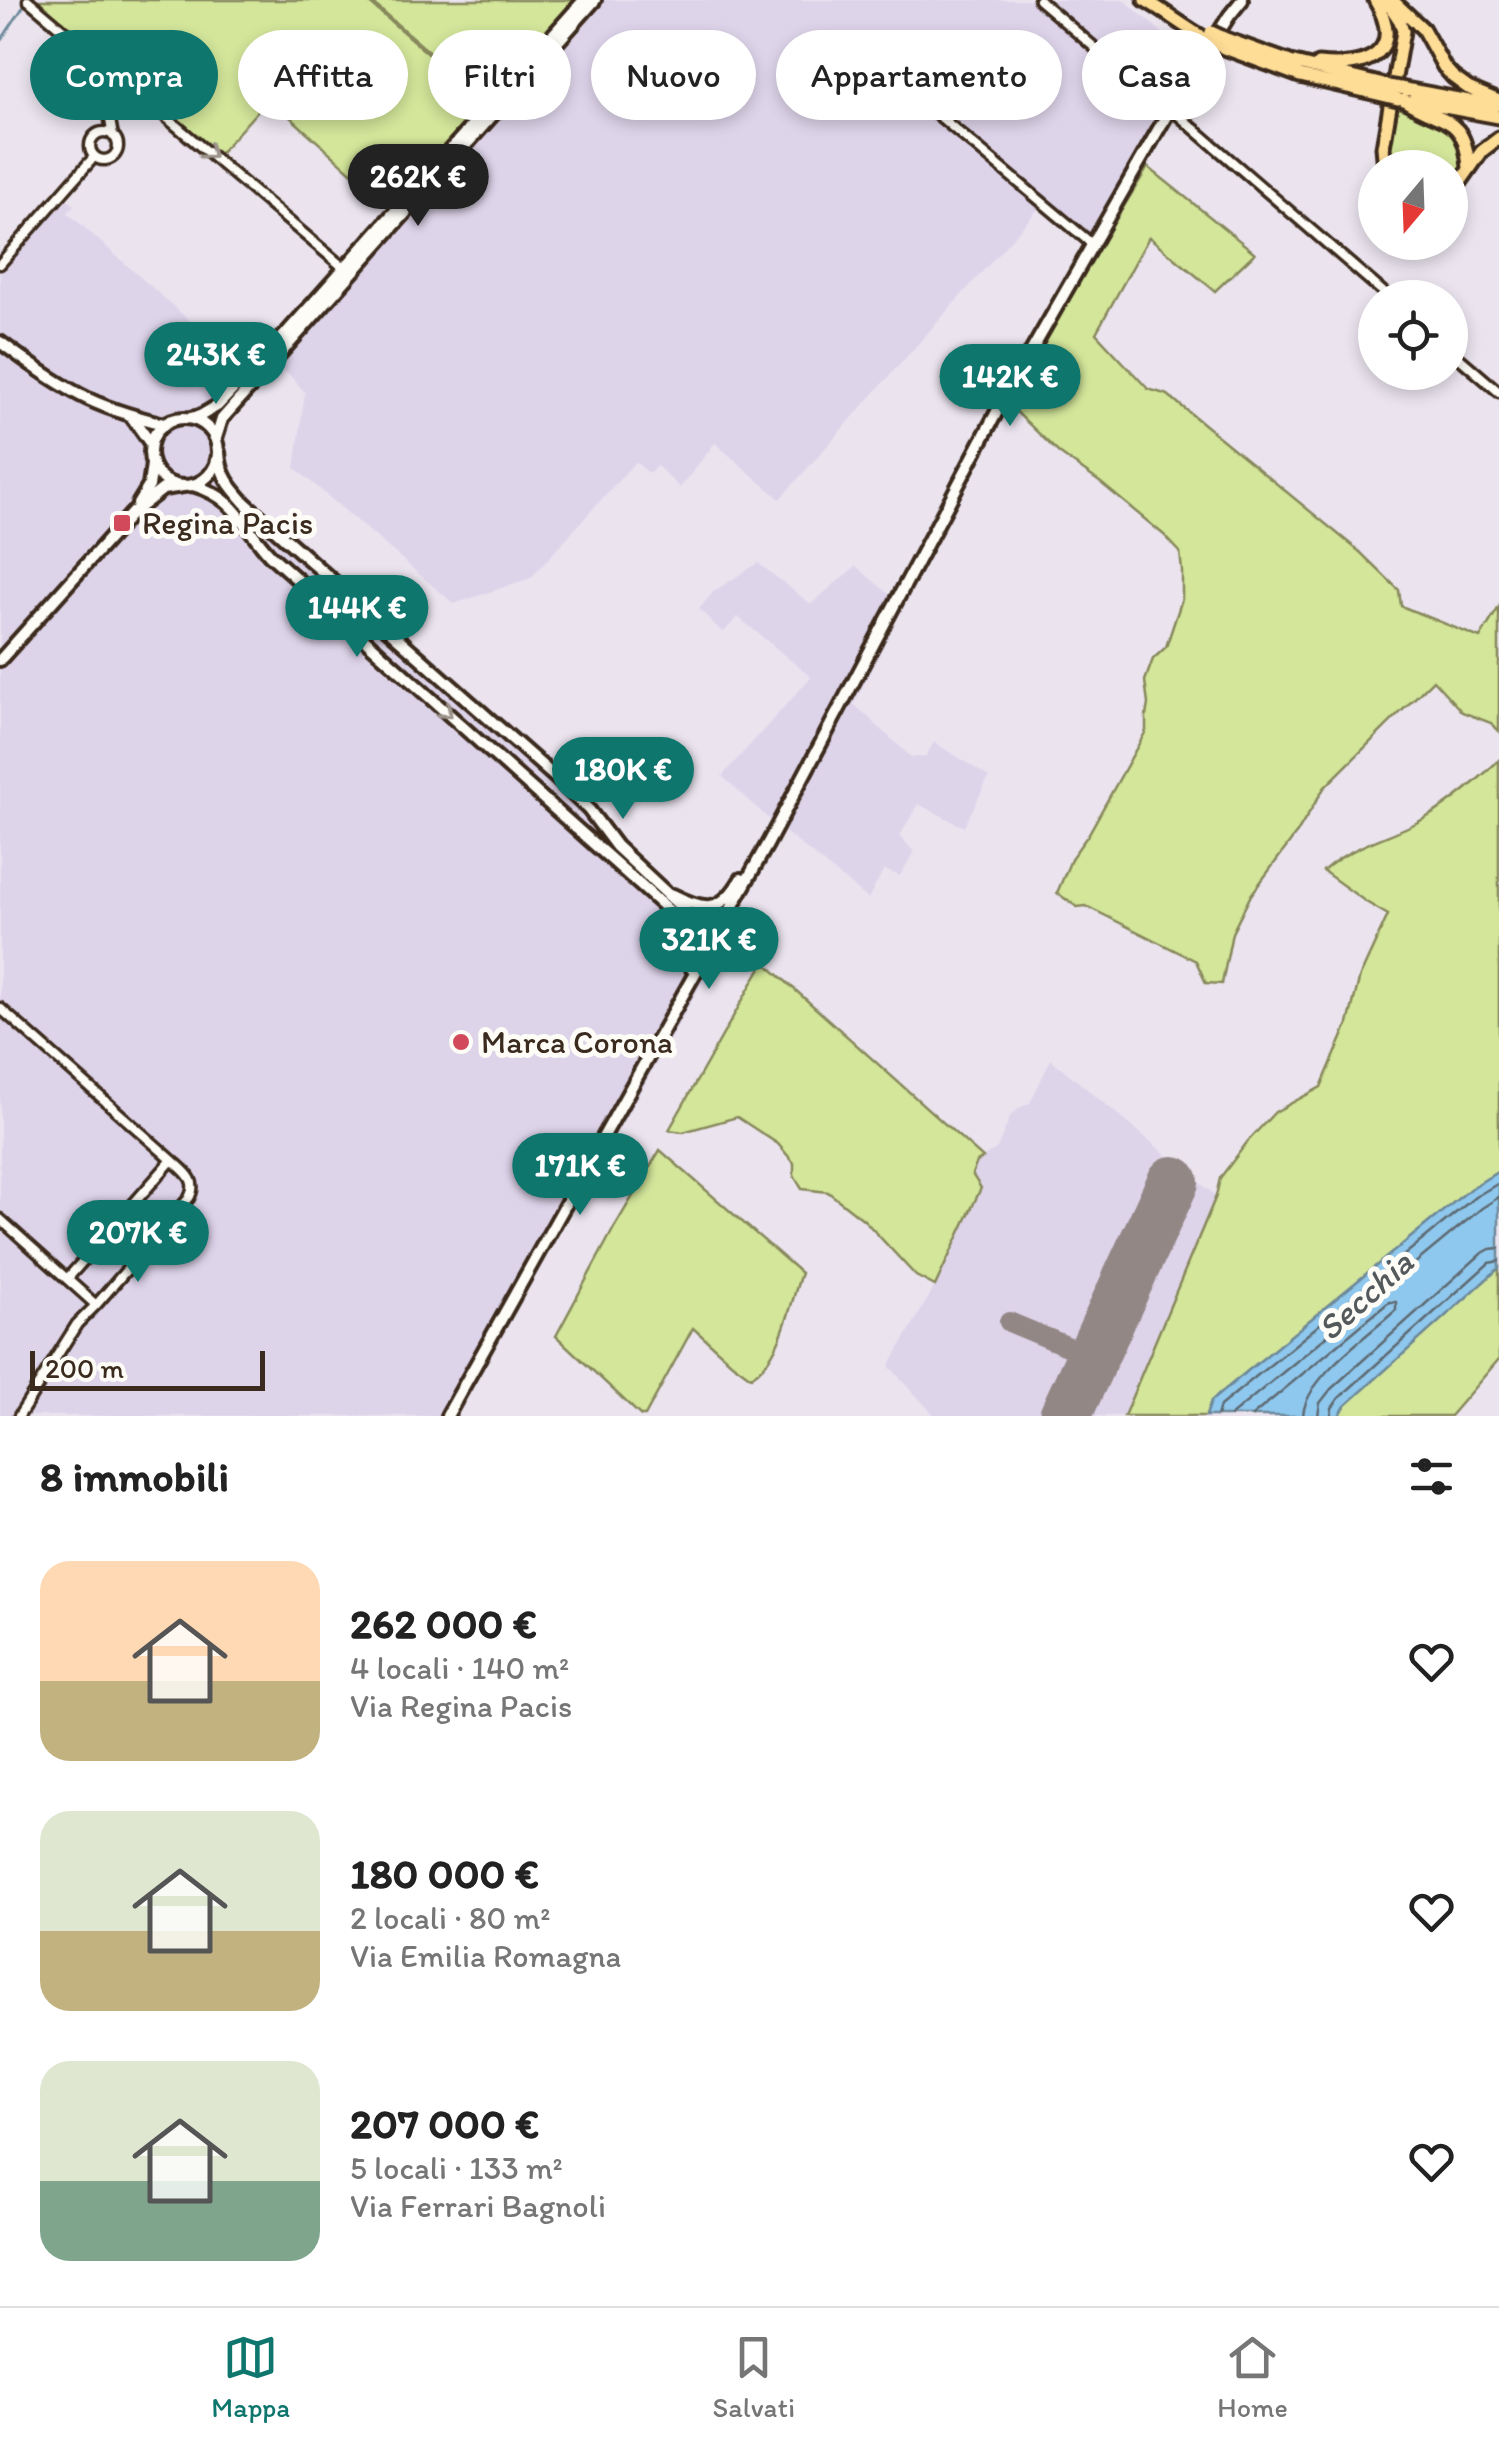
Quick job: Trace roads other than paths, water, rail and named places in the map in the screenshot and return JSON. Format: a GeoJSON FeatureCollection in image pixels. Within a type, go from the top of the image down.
{"type":"FeatureCollection","features":[{"type":"Feature","properties":{"kind":"main road"},"geometry":{"type":"LineString","coordinates":[[1145,0],[1195,30]]}},
{"type":"Feature","properties":{"kind":"main road"},"geometry":{"type":"LineString","coordinates":[[1376,0],[1393,19],[1401,48]]}},
{"type":"Feature","properties":{"kind":"main road"},"geometry":{"type":"LineString","coordinates":[[1290,62],[1340,66],[1371,60],[1384,44],[1386,33],[1376,0]]}},
{"type":"Feature","properties":{"kind":"main road"},"geometry":{"type":"LineString","coordinates":[[1383,150],[1403,31],[1389,0]]}},
{"type":"Feature","properties":{"kind":"main road"},"geometry":{"type":"LineString","coordinates":[[1389,0],[1424,29],[1453,78],[1499,104]]}},
{"type":"Feature","properties":{"kind":"main road"},"geometry":{"type":"LineString","coordinates":[[1226,44],[1395,94],[1499,104]]}},
{"type":"Feature","properties":{"kind":"main road"},"geometry":{"type":"LineString","coordinates":[[1226,44],[1300,76],[1499,117]]}},
{"type":"Feature","properties":{"kind":"main road"},"geometry":{"type":"LineString","coordinates":[[1395,94],[1418,109],[1448,120],[1462,134],[1469,168]]}},
{"type":"Feature","properties":{"kind":"main road"},"geometry":{"type":"LineString","coordinates":[[1469,168],[1499,138]]}},
{"type":"Feature","properties":{"kind":"street"},"geometry":{"type":"LineString","coordinates":[[28,0],[63,30]]}},
{"type":"Feature","properties":{"kind":"street"},"geometry":{"type":"LineString","coordinates":[[132,513],[149,486],[151,444],[156,432],[172,419],[192,418],[218,406],[584,0]]}},
{"type":"Feature","properties":{"kind":"street"},"geometry":{"type":"LineString","coordinates":[[216,438],[222,418],[594,0]]}},
{"type":"Feature","properties":{"kind":"street"},"geometry":{"type":"LineString","coordinates":[[1040,0],[1082,37]]}},
{"type":"Feature","properties":{"kind":"street"},"geometry":{"type":"LineString","coordinates":[[1220,30],[1241,1]]}},
{"type":"Feature","properties":{"kind":"street"},"geometry":{"type":"LineString","coordinates":[[110,120],[118,144],[114,157],[102,161],[94,157],[92,139],[104,132],[114,136]]}},
{"type":"Feature","properties":{"kind":"street"},"geometry":{"type":"LineString","coordinates":[[169,120],[344,268]]}},
{"type":"Feature","properties":{"kind":"street"},"geometry":{"type":"LineString","coordinates":[[944,120],[1092,244]]}},
{"type":"Feature","properties":{"kind":"street"},"geometry":{"type":"LineString","coordinates":[[447,1416],[714,942],[1001,404],[1163,120]]}},
{"type":"Feature","properties":{"kind":"street"},"geometry":{"type":"LineString","coordinates":[[1184,120],[1369,280]]}},
{"type":"Feature","properties":{"kind":"street"},"geometry":{"type":"LineString","coordinates":[[0,264],[94,157]]}},
{"type":"Feature","properties":{"kind":"street"},"geometry":{"type":"LineString","coordinates":[[0,342],[84,397],[164,424]]}},
{"type":"Feature","properties":{"kind":"street"},"geometry":{"type":"LineString","coordinates":[[1468,365],[1499,392]]}},
{"type":"Feature","properties":{"kind":"street"},"geometry":{"type":"LineString","coordinates":[[130,415],[151,444]]}},
{"type":"Feature","properties":{"kind":"street"},"geometry":{"type":"LineString","coordinates":[[192,418],[206,425],[216,438],[226,482],[245,502],[556,778],[616,846],[714,942]]}},
{"type":"Feature","properties":{"kind":"street"},"geometry":{"type":"LineString","coordinates":[[0,660],[132,513],[156,492],[188,486],[212,473],[219,452]]}},
{"type":"Feature","properties":{"kind":"street"},"geometry":{"type":"LineString","coordinates":[[152,464],[164,480],[210,490],[226,500],[270,555],[677,918],[714,942]]}},
{"type":"Feature","properties":{"kind":"street"},"geometry":{"type":"LineString","coordinates":[[544,800],[557,793],[556,778]]}},
{"type":"Feature","properties":{"kind":"street"},"geometry":{"type":"LineString","coordinates":[[665,892],[690,904],[714,906],[725,901],[768,842]]}},
{"type":"Feature","properties":{"kind":"street"},"geometry":{"type":"LineString","coordinates":[[670,1022],[667,1012],[698,954],[696,944],[677,918]]}},
{"type":"Feature","properties":{"kind":"street"},"geometry":{"type":"LineString","coordinates":[[0,1008],[191,1178],[192,1192],[77,1324],[18,1416]]}},
{"type":"Feature","properties":{"kind":"street"},"geometry":{"type":"LineString","coordinates":[[67,1279],[172,1160]]}},
{"type":"Feature","properties":{"kind":"street"},"geometry":{"type":"LineString","coordinates":[[0,1220],[96,1305]]}},
{"type":"Feature","properties":{"kind":"water","name":"Secchia"},"geometry":{"type":"Polygon","coordinates":[[[1499,1171],[1499,1268],[1345,1406],[1339,1416],[1206,1416],[1211,1401],[1470,1189],[1499,1171]]]}},
{"type":"Feature","properties":{"kind":"waterway"},"geometry":{"type":"LineString","coordinates":[[0,42],[27,1]]}},
{"type":"Feature","properties":{"kind":"place","name":"Regina Pacis"},"geometry":{"type":"Point","coordinates":[122,523]}},
{"type":"Feature","properties":{"kind":"place","name":"Marca Corona"},"geometry":{"type":"Point","coordinates":[461,1042]}}]}
